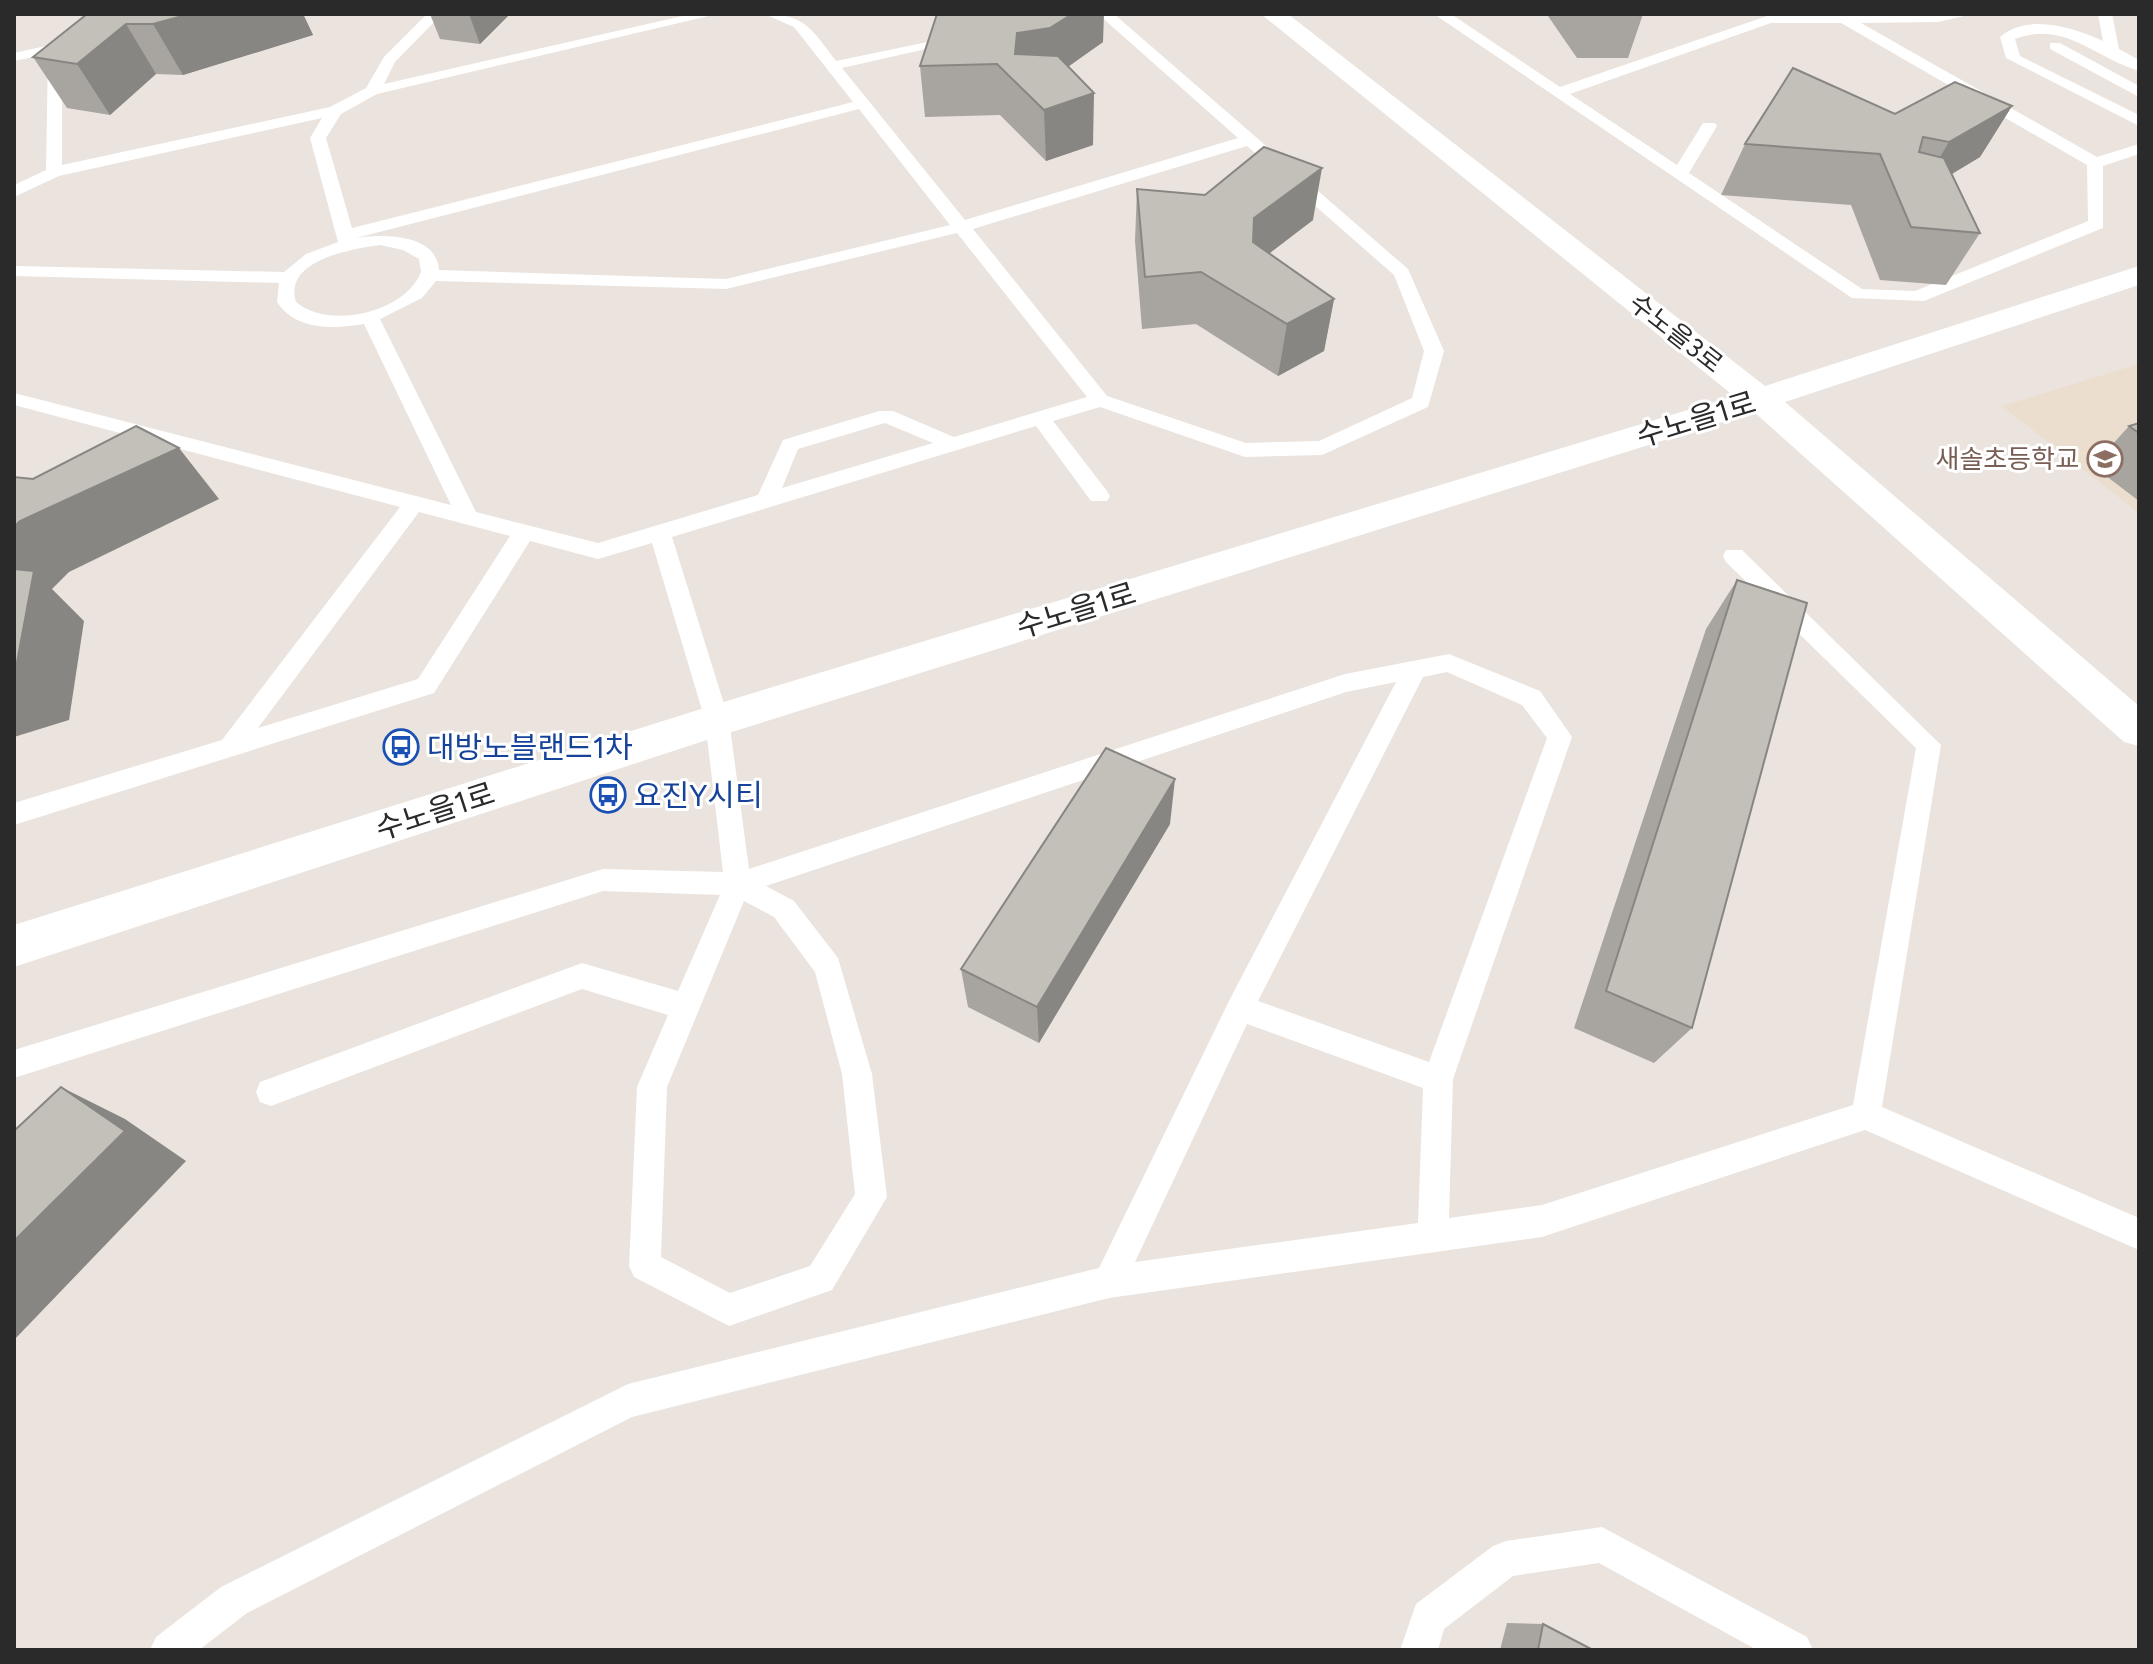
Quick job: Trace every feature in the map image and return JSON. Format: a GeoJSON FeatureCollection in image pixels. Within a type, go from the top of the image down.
{"type":"FeatureCollection","features":[{"type":"Feature","properties":{"kind":"street","name":"수노을3로"},"geometry":{"type":"LineString","coordinates":[[1273,14],[1760,399],[2139,730]]}},
{"type":"Feature","properties":{"kind":"street","name":"수노을1로"},"geometry":{"type":"LineString","coordinates":[[14,946],[717,720],[1760,399],[2139,275]]}},
{"type":"Feature","properties":{"kind":"lane"},"geometry":{"type":"LineString","coordinates":[[372,91],[389,60],[435,14]]}},
{"type":"Feature","properties":{"kind":"lane"},"geometry":{"type":"LineString","coordinates":[[14,192],[54,172],[335,111],[372,91],[710,14]]}},
{"type":"Feature","properties":{"kind":"lane"},"geometry":{"type":"LineString","coordinates":[[771,14],[799,24],[1100,400],[1245,450],[1322,448],[1421,402],[1434,351],[1402,273],[1105,14]]}},
{"type":"Feature","properties":{"kind":"lane"},"geometry":{"type":"LineString","coordinates":[[1441,14],[1858,294],[1917,297],[2097,224],[2095,163]]}},
{"type":"Feature","properties":{"kind":"lane"},"geometry":{"type":"LineString","coordinates":[[1557,93],[1770,19],[1840,16],[1938,18],[1966,14]]}},
{"type":"Feature","properties":{"kind":"lane"},"geometry":{"type":"LineString","coordinates":[[2105,14],[2112,52]]}},
{"type":"Feature","properties":{"kind":"lane"},"geometry":{"type":"LineString","coordinates":[[1840,16],[2095,163],[2139,149]]}},
{"type":"Feature","properties":{"kind":"lane"},"geometry":{"type":"LineString","coordinates":[[2139,66],[2078,33],[2025,27],[2007,37],[2013,58],[2139,121]]}},
{"type":"Feature","properties":{"kind":"lane"},"geometry":{"type":"LineString","coordinates":[[832,66],[972,35]]}},
{"type":"Feature","properties":{"kind":"lane"},"geometry":{"type":"LineString","coordinates":[[14,57],[84,41]]}},
{"type":"Feature","properties":{"kind":"lane"},"geometry":{"type":"LineString","coordinates":[[2055,46],[2139,92]]}},
{"type":"Feature","properties":{"kind":"lane"},"geometry":{"type":"LineString","coordinates":[[54,172],[55,48]]}},
{"type":"Feature","properties":{"kind":"lane"},"geometry":{"type":"LineString","coordinates":[[346,240],[380,240],[409,245],[428,258],[429,275],[413,297],[370,317],[322,321],[302,317],[290,308],[284,296],[290,278],[312,258],[346,240],[862,104]]}},
{"type":"Feature","properties":{"kind":"lane"},"geometry":{"type":"LineString","coordinates":[[335,111],[318,138],[346,240]]}},
{"type":"Feature","properties":{"kind":"lane"},"geometry":{"type":"LineString","coordinates":[[1679,175],[1709,126]]}},
{"type":"Feature","properties":{"kind":"lane"},"geometry":{"type":"LineString","coordinates":[[429,275],[726,284],[962,227],[1249,140]]}},
{"type":"Feature","properties":{"kind":"lane"},"geometry":{"type":"LineString","coordinates":[[14,271],[290,278]]}},
{"type":"Feature","properties":{"kind":"lane"},"geometry":{"type":"LineString","coordinates":[[370,317],[468,518]]}},
{"type":"Feature","properties":{"kind":"lane"},"geometry":{"type":"LineString","coordinates":[[14,399],[598,551],[1100,400]]}},
{"type":"Feature","properties":{"kind":"lane"},"geometry":{"type":"LineString","coordinates":[[766,502],[790,445],[886,416],[953,444]]}},
{"type":"Feature","properties":{"kind":"lane"},"geometry":{"type":"LineString","coordinates":[[1040,417],[1099,496]]}},
{"type":"Feature","properties":{"kind":"lane"},"geometry":{"type":"LineString","coordinates":[[230,747],[414,503]]}},
{"type":"Feature","properties":{"kind":"lane"},"geometry":{"type":"LineString","coordinates":[[14,814],[426,686],[524,532]]}},
{"type":"Feature","properties":{"kind":"lane"},"geometry":{"type":"LineString","coordinates":[[660,534],[717,720],[738,884],[652,1087],[645,1266],[729,1310],[821,1279],[871,1197],[857,1074],[828,967],[784,909],[738,884]]}},
{"type":"Feature","properties":{"kind":"lane"},"geometry":{"type":"LineString","coordinates":[[1734,556],[1929,745],[1866,1115]]}},
{"type":"Feature","properties":{"kind":"lane"},"geometry":{"type":"LineString","coordinates":[[14,1064],[603,880],[738,884],[1345,683],[1449,663],[1531,698],[1560,737],[1438,1079],[1433,1236]]}},
{"type":"Feature","properties":{"kind":"lane"},"geometry":{"type":"LineString","coordinates":[[1109,1282],[1240,1008],[1415,669]]}},
{"type":"Feature","properties":{"kind":"lane"},"geometry":{"type":"LineString","coordinates":[[271,1092],[582,976],[687,1007]]}},
{"type":"Feature","properties":{"kind":"lane"},"geometry":{"type":"LineString","coordinates":[[1240,1008],[1438,1079]]}},
{"type":"Feature","properties":{"kind":"lane"},"geometry":{"type":"LineString","coordinates":[[169,1650],[234,1600],[628,1401],[1109,1282],[1542,1221],[1866,1115],[2139,1234]]}},
{"type":"Feature","properties":{"kind":"lane"},"geometry":{"type":"LineString","coordinates":[[1419,1650],[1429,1617],[1506,1559],[1602,1545],[1794,1650]]}},
{"type":"Feature","properties":{"kind":"shaded area","name":"새솔초등학교"},"geometry":{"type":"Polygon","coordinates":[[[2139,364],[2139,513],[2002,406],[2139,364]]]}},
{"type":"Feature","properties":{"kind":"building"},"geometry":{"type":"Polygon","coordinates":[[[87,14],[190,14],[153,24],[126,24],[77,64],[33,57],[87,14]]]}},
{"type":"Feature","properties":{"kind":"building"},"geometry":{"type":"Polygon","coordinates":[[[937,14],[1072,14],[1050,28],[1017,33],[1015,54],[1058,56],[1094,93],[1044,110],[997,64],[920,66],[937,14]]]}},
{"type":"Feature","properties":{"kind":"building"},"geometry":{"type":"Polygon","coordinates":[[[1793,68],[1895,114],[1955,82],[2012,106],[1949,142],[1923,137],[1919,152],[1944,158],[1980,233],[1911,227],[1880,154],[1745,144],[1793,68]]]}},
{"type":"Feature","properties":{"kind":"building"},"geometry":{"type":"Polygon","coordinates":[[[1264,147],[1322,168],[1254,218],[1253,242],[1334,299],[1287,324],[1201,272],[1145,277],[1137,189],[1205,195],[1264,147]]]}},
{"type":"Feature","properties":{"kind":"building"},"geometry":{"type":"Polygon","coordinates":[[[2139,423],[2139,433],[2129,426],[2139,423]]]}},
{"type":"Feature","properties":{"kind":"building"},"geometry":{"type":"Polygon","coordinates":[[[136,426],[179,448],[20,521],[14,527],[14,477],[33,479],[136,426]]]}},
{"type":"Feature","properties":{"kind":"building"},"geometry":{"type":"Polygon","coordinates":[[[14,569],[34,571],[15,673],[14,673],[14,569]]]}},
{"type":"Feature","properties":{"kind":"building"},"geometry":{"type":"Polygon","coordinates":[[[1737,580],[1807,603],[1692,1028],[1606,991],[1737,580]]]}},
{"type":"Feature","properties":{"kind":"building"},"geometry":{"type":"Polygon","coordinates":[[[1106,748],[1175,779],[1037,1007],[961,969],[1106,748]]]}},
{"type":"Feature","properties":{"kind":"building"},"geometry":{"type":"Polygon","coordinates":[[[61,1087],[125,1131],[14,1241],[14,1131],[61,1087]]]}},
{"type":"Feature","properties":{"kind":"building"},"geometry":{"type":"Polygon","coordinates":[[[1543,1624],[1593,1650],[1538,1650],[1543,1624]]]}},
{"type":"Feature","properties":{"kind":"place","name":"새솔초등학교"},"geometry":{"type":"Point","coordinates":[2105,459]}},
{"type":"Feature","properties":{"kind":"place","name":"대방노블랜드1차"},"geometry":{"type":"Point","coordinates":[401,747]}},
{"type":"Feature","properties":{"kind":"place","name":"요진Y시티"},"geometry":{"type":"Point","coordinates":[608,795]}}]}
